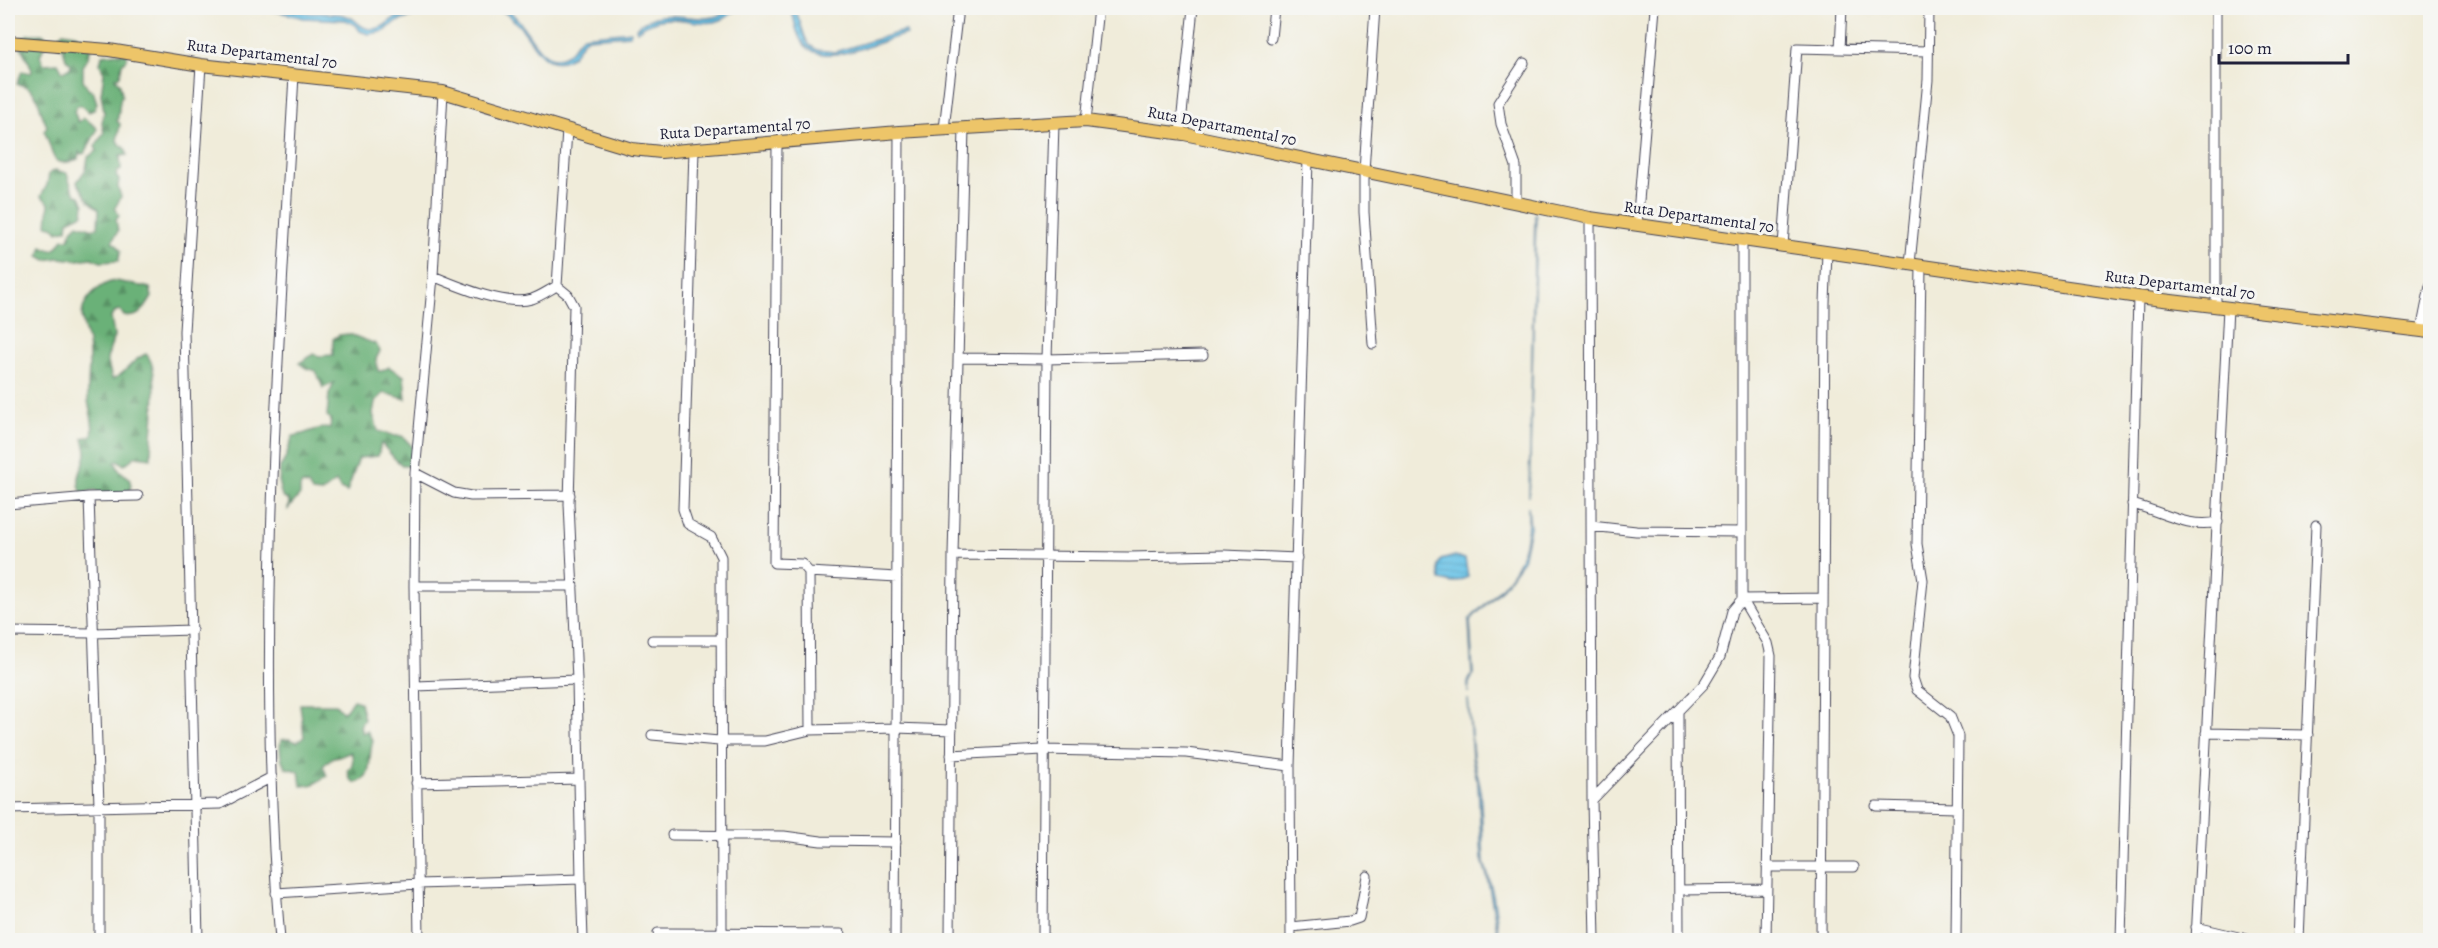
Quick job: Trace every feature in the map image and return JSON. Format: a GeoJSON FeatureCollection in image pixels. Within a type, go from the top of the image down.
{"type":"FeatureCollection","features":[{"type":"Feature","properties":{"kind":"main road","name":"Ruta Departamental 70"},"geometry":{"type":"LineString","coordinates":[[8,42],[109,50],[201,65],[443,92],[632,148],[662,152],[899,132],[1086,121],[1180,134],[1590,218],[2138,297],[2426,331]]}},
{"type":"Feature","properties":{"kind":"street"},"geometry":{"type":"LineString","coordinates":[[944,129],[958,8]]}},
{"type":"Feature","properties":{"kind":"street"},"geometry":{"type":"LineString","coordinates":[[1086,121],[1098,8]]}},
{"type":"Feature","properties":{"kind":"street"},"geometry":{"type":"LineString","coordinates":[[1180,134],[1193,8]]}},
{"type":"Feature","properties":{"kind":"street"},"geometry":{"type":"LineString","coordinates":[[1271,38],[1274,8]]}},
{"type":"Feature","properties":{"kind":"street"},"geometry":{"type":"LineString","coordinates":[[1373,344],[1365,247],[1364,171],[1375,8]]}},
{"type":"Feature","properties":{"kind":"street"},"geometry":{"type":"LineString","coordinates":[[1637,225],[1655,8]]}},
{"type":"Feature","properties":{"kind":"street"},"geometry":{"type":"LineString","coordinates":[[1840,49],[1842,8]]}},
{"type":"Feature","properties":{"kind":"street"},"geometry":{"type":"LineString","coordinates":[[1929,8],[1928,80],[1916,265],[1917,544],[1923,580],[1913,678],[1917,690],[1950,716],[1958,736],[1956,940]]}},
{"type":"Feature","properties":{"kind":"street"},"geometry":{"type":"LineString","coordinates":[[2196,940],[2217,522],[2222,307],[2216,8]]}},
{"type":"Feature","properties":{"kind":"street"},"geometry":{"type":"LineString","coordinates":[[1783,246],[1797,48],[1927,51]]}},
{"type":"Feature","properties":{"kind":"street"},"geometry":{"type":"LineString","coordinates":[[1516,202],[1516,166],[1501,124],[1498,103],[1524,63]]}},
{"type":"Feature","properties":{"kind":"street"},"geometry":{"type":"LineString","coordinates":[[198,940],[193,806],[192,630],[184,330],[201,65]]}},
{"type":"Feature","properties":{"kind":"street"},"geometry":{"type":"LineString","coordinates":[[280,940],[272,839],[270,587],[272,470],[294,75]]}},
{"type":"Feature","properties":{"kind":"street"},"geometry":{"type":"LineString","coordinates":[[419,940],[414,586],[415,473],[433,276],[443,92]]}},
{"type":"Feature","properties":{"kind":"street"},"geometry":{"type":"LineString","coordinates":[[1043,940],[1047,359],[1054,123]]}},
{"type":"Feature","properties":{"kind":"street"},"geometry":{"type":"LineString","coordinates":[[950,940],[953,555],[964,128]]}},
{"type":"Feature","properties":{"kind":"street"},"geometry":{"type":"LineString","coordinates":[[557,286],[567,130]]}},
{"type":"Feature","properties":{"kind":"street"},"geometry":{"type":"LineString","coordinates":[[896,940],[899,132]]}},
{"type":"Feature","properties":{"kind":"street"},"geometry":{"type":"LineString","coordinates":[[777,143],[774,563],[802,564],[808,572],[810,730]]}},
{"type":"Feature","properties":{"kind":"street"},"geometry":{"type":"LineString","coordinates":[[694,150],[683,509],[688,524],[711,537],[721,557],[719,741],[722,937]]}},
{"type":"Feature","properties":{"kind":"street"},"geometry":{"type":"LineString","coordinates":[[1291,940],[1290,766],[1298,558],[1308,159]]}},
{"type":"Feature","properties":{"kind":"street"},"geometry":{"type":"LineString","coordinates":[[1590,218],[1592,800],[1595,940]]}},
{"type":"Feature","properties":{"kind":"street"},"geometry":{"type":"LineString","coordinates":[[1742,240],[1742,599],[1768,643],[1771,656],[1766,940]]}},
{"type":"Feature","properties":{"kind":"street"},"geometry":{"type":"LineString","coordinates":[[1821,940],[1827,252]]}},
{"type":"Feature","properties":{"kind":"street"},"geometry":{"type":"LineString","coordinates":[[433,276],[461,288],[507,299],[530,300],[557,286]]}},
{"type":"Feature","properties":{"kind":"street"},"geometry":{"type":"LineString","coordinates":[[557,286],[568,295],[574,306],[570,495],[583,940]]}},
{"type":"Feature","properties":{"kind":"street"},"geometry":{"type":"LineString","coordinates":[[2426,331],[2430,286]]}},
{"type":"Feature","properties":{"kind":"street"},"geometry":{"type":"LineString","coordinates":[[2121,940],[2138,297]]}},
{"type":"Feature","properties":{"kind":"street"},"geometry":{"type":"LineString","coordinates":[[958,358],[1047,359],[1203,355]]}},
{"type":"Feature","properties":{"kind":"street"},"geometry":{"type":"LineString","coordinates":[[415,473],[454,493],[471,496],[570,495]]}},
{"type":"Feature","properties":{"kind":"street"},"geometry":{"type":"LineString","coordinates":[[8,504],[88,496],[138,496]]}},
{"type":"Feature","properties":{"kind":"street"},"geometry":{"type":"LineString","coordinates":[[88,496],[99,806],[99,940]]}},
{"type":"Feature","properties":{"kind":"street"},"geometry":{"type":"LineString","coordinates":[[2132,504],[2154,509],[2190,524],[2217,522]]}},
{"type":"Feature","properties":{"kind":"street"},"geometry":{"type":"LineString","coordinates":[[2300,940],[2316,525]]}},
{"type":"Feature","properties":{"kind":"street"},"geometry":{"type":"LineString","coordinates":[[1591,526],[1636,531],[1742,532]]}},
{"type":"Feature","properties":{"kind":"street"},"geometry":{"type":"LineString","coordinates":[[953,555],[1129,557],[1224,555],[1298,558]]}},
{"type":"Feature","properties":{"kind":"street"},"geometry":{"type":"LineString","coordinates":[[808,572],[897,577]]}},
{"type":"Feature","properties":{"kind":"street"},"geometry":{"type":"LineString","coordinates":[[414,586],[573,586]]}},
{"type":"Feature","properties":{"kind":"street"},"geometry":{"type":"LineString","coordinates":[[1592,800],[1704,684],[1720,657],[1732,611],[1742,599],[1823,598]]}},
{"type":"Feature","properties":{"kind":"street"},"geometry":{"type":"LineString","coordinates":[[8,632],[94,633],[192,630]]}},
{"type":"Feature","properties":{"kind":"street"},"geometry":{"type":"LineString","coordinates":[[652,640],[720,640]]}},
{"type":"Feature","properties":{"kind":"street"},"geometry":{"type":"LineString","coordinates":[[416,686],[576,680]]}},
{"type":"Feature","properties":{"kind":"street"},"geometry":{"type":"LineString","coordinates":[[1678,713],[1679,940]]}},
{"type":"Feature","properties":{"kind":"street"},"geometry":{"type":"LineString","coordinates":[[652,735],[719,741],[765,741],[810,730],[896,728],[952,730]]}},
{"type":"Feature","properties":{"kind":"street"},"geometry":{"type":"LineString","coordinates":[[2206,733],[2308,735]]}},
{"type":"Feature","properties":{"kind":"street"},"geometry":{"type":"LineString","coordinates":[[951,754],[1043,750],[1186,753],[1290,766]]}},
{"type":"Feature","properties":{"kind":"street"},"geometry":{"type":"LineString","coordinates":[[8,808],[220,804],[272,777]]}},
{"type":"Feature","properties":{"kind":"street"},"geometry":{"type":"LineString","coordinates":[[416,783],[579,779]]}},
{"type":"Feature","properties":{"kind":"street"},"geometry":{"type":"LineString","coordinates":[[1876,806],[1957,808]]}},
{"type":"Feature","properties":{"kind":"street"},"geometry":{"type":"LineString","coordinates":[[672,835],[896,842]]}},
{"type":"Feature","properties":{"kind":"street"},"geometry":{"type":"LineString","coordinates":[[1767,867],[1854,867]]}},
{"type":"Feature","properties":{"kind":"street"},"geometry":{"type":"LineString","coordinates":[[1291,927],[1359,918],[1367,876]]}},
{"type":"Feature","properties":{"kind":"street"},"geometry":{"type":"LineString","coordinates":[[276,893],[418,884],[581,879]]}},
{"type":"Feature","properties":{"kind":"street"},"geometry":{"type":"LineString","coordinates":[[1679,890],[1766,889]]}},
{"type":"Feature","properties":{"kind":"street"},"geometry":{"type":"LineString","coordinates":[[2196,927],[2251,940]]}},
{"type":"Feature","properties":{"kind":"street"},"geometry":{"type":"LineString","coordinates":[[658,933],[722,937],[841,934]]}},
{"type":"Feature","properties":{"kind":"green space"},"geometry":{"type":"Polygon","coordinates":[[[63,32],[91,41],[89,54],[83,66],[83,80],[89,90],[93,91],[97,103],[94,110],[89,112],[80,105],[74,111],[78,122],[84,118],[97,130],[85,153],[79,152],[78,159],[68,162],[57,161],[51,152],[44,131],[47,126],[35,94],[25,86],[17,84],[22,71],[31,73],[32,71],[19,39],[29,34],[44,34],[47,40],[40,56],[44,64],[58,63],[63,72],[70,68],[71,64],[66,59],[63,48],[56,45],[55,39],[63,32]]]}},
{"type":"Feature","properties":{"kind":"green space"},"geometry":{"type":"Polygon","coordinates":[[[127,52],[127,59],[122,64],[120,76],[115,78],[120,84],[122,95],[117,121],[120,124],[117,141],[126,150],[127,155],[120,156],[121,170],[116,176],[119,180],[118,187],[121,197],[115,208],[119,216],[116,220],[118,231],[112,242],[121,251],[118,261],[101,262],[91,258],[46,260],[39,256],[42,246],[50,250],[55,249],[63,239],[69,239],[72,230],[78,224],[94,229],[98,227],[99,209],[89,201],[77,182],[86,169],[88,157],[97,151],[95,146],[104,133],[101,94],[104,73],[100,64],[102,55],[127,52]]]}},
{"type":"Feature","properties":{"kind":"green space"},"geometry":{"type":"Polygon","coordinates":[[[55,170],[67,173],[73,190],[84,204],[83,214],[68,221],[67,229],[58,232],[53,226],[47,225],[49,203],[41,196],[47,185],[49,174],[55,170]]]}},
{"type":"Feature","properties":{"kind":"green space"},"geometry":{"type":"Polygon","coordinates":[[[116,281],[150,288],[152,297],[144,309],[134,316],[124,316],[120,310],[111,317],[114,336],[107,359],[112,379],[121,375],[136,360],[146,354],[151,362],[155,388],[151,458],[136,456],[124,465],[119,461],[115,462],[119,470],[129,478],[131,485],[128,497],[107,499],[95,490],[82,493],[79,482],[86,453],[83,438],[92,436],[93,431],[88,399],[89,350],[82,315],[86,302],[93,293],[101,286],[116,281]]]}},
{"type":"Feature","properties":{"kind":"green space"},"geometry":{"type":"Polygon","coordinates":[[[349,334],[376,344],[380,351],[376,359],[378,371],[389,367],[404,376],[406,399],[384,393],[375,402],[373,414],[378,431],[402,436],[412,446],[415,458],[409,467],[402,465],[381,443],[378,456],[359,458],[347,492],[340,489],[336,482],[321,493],[312,492],[308,485],[302,484],[300,495],[288,509],[289,501],[282,497],[279,485],[280,467],[285,460],[293,436],[321,428],[330,428],[331,419],[327,416],[329,394],[334,383],[323,388],[316,371],[299,363],[314,354],[333,355],[333,339],[339,335],[349,334]]]}},
{"type":"Feature","properties":{"kind":"green space"},"geometry":{"type":"Polygon","coordinates":[[[353,700],[360,702],[364,719],[360,726],[362,733],[367,731],[373,741],[366,776],[356,783],[350,779],[348,771],[352,762],[351,752],[333,757],[323,766],[327,776],[312,785],[301,786],[299,771],[286,768],[280,751],[281,740],[289,739],[297,742],[304,737],[300,704],[336,704],[343,713],[353,700]]]}},
{"type":"Feature","properties":{"kind":"water"},"geometry":{"type":"Polygon","coordinates":[[[263,8],[343,15],[367,29],[375,29],[405,14],[421,9],[436,8],[394,23],[385,31],[369,34],[360,31],[356,25],[345,20],[304,18],[263,8]]]}},
{"type":"Feature","properties":{"kind":"water"},"geometry":{"type":"Polygon","coordinates":[[[497,8],[507,10],[515,17],[537,47],[554,58],[567,54],[583,36],[631,31],[630,35],[586,38],[571,57],[552,61],[540,54],[522,29],[507,14],[497,8]]]}},
{"type":"Feature","properties":{"kind":"water"},"geometry":{"type":"Polygon","coordinates":[[[725,8],[729,10],[737,8],[726,18],[714,22],[665,19],[651,23],[637,31],[636,28],[647,20],[659,16],[715,17],[727,12],[725,8]]]}},
{"type":"Feature","properties":{"kind":"water"},"geometry":{"type":"Polygon","coordinates":[[[790,8],[795,8],[809,45],[817,50],[835,52],[900,32],[906,31],[906,34],[852,51],[824,54],[812,51],[803,43],[790,8]]]}},
{"type":"Feature","properties":{"kind":"water"},"geometry":{"type":"Polygon","coordinates":[[[1535,214],[1536,214],[1529,497],[1535,214]]]}},
{"type":"Feature","properties":{"kind":"water"},"geometry":{"type":"Polygon","coordinates":[[[1528,506],[1530,527],[1523,560],[1501,590],[1470,620],[1473,675],[1468,693],[1468,682],[1472,675],[1469,620],[1506,582],[1521,558],[1528,526],[1528,506]]]}},
{"type":"Feature","properties":{"kind":"water"},"geometry":{"type":"Polygon","coordinates":[[[1455,556],[1465,559],[1468,577],[1452,583],[1440,580],[1438,565],[1441,560],[1455,556]]]}},
{"type":"Feature","properties":{"kind":"water"},"geometry":{"type":"Polygon","coordinates":[[[1468,699],[1473,757],[1480,786],[1484,863],[1494,901],[1499,940],[1482,859],[1478,785],[1472,757],[1468,699]]]}}]}
